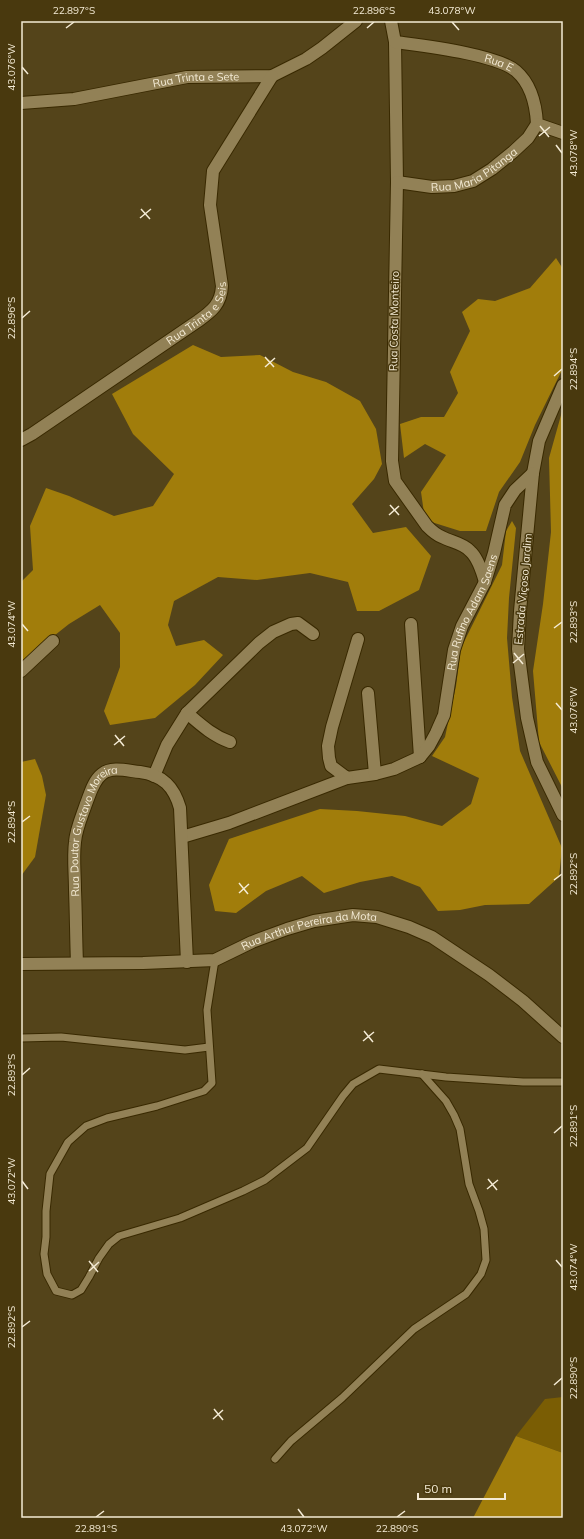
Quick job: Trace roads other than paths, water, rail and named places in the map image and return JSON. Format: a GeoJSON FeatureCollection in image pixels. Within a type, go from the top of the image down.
{"type":"FeatureCollection","features":[{"type":"Feature","properties":{"kind":"street","name":"Rua Trinta e Sete"},"geometry":{"type":"LineString","coordinates":[[21,103],[74,99],[188,77],[272,76],[306,59],[356,21]]}},
{"type":"Feature","properties":{"kind":"street","name":"Rua Costa Monteiro"},"geometry":{"type":"LineString","coordinates":[[391,21],[395,42],[397,182],[392,461],[395,481],[427,526],[442,538],[466,547],[472,552],[482,570],[485,582]]}},
{"type":"Feature","properties":{"kind":"street","name":"Rua E"},"geometry":{"type":"LineString","coordinates":[[395,42],[459,52],[504,64],[516,71],[530,89],[536,111],[537,124]]}},
{"type":"Feature","properties":{"kind":"street","name":"Rua Trinta e Seis"},"geometry":{"type":"LineString","coordinates":[[21,440],[198,321],[217,305],[222,295],[222,286],[210,205],[213,171],[272,76]]}},
{"type":"Feature","properties":{"kind":"street"},"geometry":{"type":"LineString","coordinates":[[537,124],[563,132]]}},
{"type":"Feature","properties":{"kind":"street","name":"Rua Maria Pitanga"},"geometry":{"type":"LineString","coordinates":[[397,182],[432,187],[454,186],[473,181],[492,170],[513,152],[528,138],[537,124]]}},
{"type":"Feature","properties":{"kind":"street","name":"Estrada Viçoso Jardim"},"geometry":{"type":"LineString","coordinates":[[563,385],[539,441],[533,473],[520,611],[518,649],[527,718],[537,762],[563,815]]}},
{"type":"Feature","properties":{"kind":"street","name":"Rua Rufino Adam Saens"},"geometry":{"type":"LineString","coordinates":[[420,757],[436,733],[444,715],[456,644],[462,626],[485,582],[494,553],[505,505],[515,490],[533,473]]}},
{"type":"Feature","properties":{"kind":"street"},"geometry":{"type":"LineString","coordinates":[[154,776],[167,745],[187,713],[244,656],[273,632],[282,627],[298,623],[313,634]]}},
{"type":"Feature","properties":{"kind":"street"},"geometry":{"type":"LineString","coordinates":[[182,837],[229,823],[347,778],[375,774],[420,757],[411,624]]}},
{"type":"Feature","properties":{"kind":"street"},"geometry":{"type":"LineString","coordinates":[[347,778],[331,766],[328,758],[328,746],[332,727],[358,639]]}},
{"type":"Feature","properties":{"kind":"street"},"geometry":{"type":"LineString","coordinates":[[21,670],[53,641]]}},
{"type":"Feature","properties":{"kind":"street"},"geometry":{"type":"LineString","coordinates":[[368,693],[375,774]]}},
{"type":"Feature","properties":{"kind":"street"},"geometry":{"type":"LineString","coordinates":[[187,713],[210,733],[230,742]]}},
{"type":"Feature","properties":{"kind":"street","name":"Rua Doutor Gustavo Moreira"},"geometry":{"type":"LineString","coordinates":[[77,963],[74,862],[75,840],[91,790],[102,774],[110,770],[145,773],[154,776],[164,781],[176,795],[180,808],[182,837],[187,962]]}},
{"type":"Feature","properties":{"kind":"street","name":"Rua Arthur Pereira da Mota"},"geometry":{"type":"LineString","coordinates":[[21,964],[187,962],[215,960],[252,942],[314,921],[353,915],[377,918],[409,927],[432,937],[523,1001],[563,1037]]}},
{"type":"Feature","properties":{"kind":"lane"},"geometry":{"type":"LineString","coordinates":[[215,960],[207,1010],[212,1083],[204,1091],[157,1106],[107,1118],[86,1126],[68,1142],[50,1174],[46,1211],[46,1237],[44,1254],[47,1274],[56,1291],[72,1296],[81,1290],[108,1244],[119,1236],[180,1218],[265,1180],[307,1148],[353,1084],[379,1069],[446,1077],[523,1082],[563,1082]]}},
{"type":"Feature","properties":{"kind":"lane"},"geometry":{"type":"LineString","coordinates":[[21,1038],[61,1037],[185,1050],[209,1047]]}},
{"type":"Feature","properties":{"kind":"lane"},"geometry":{"type":"LineString","coordinates":[[275,1459],[291,1441],[342,1398],[414,1329],[466,1294],[481,1274],[486,1260],[484,1229],[470,1184],[460,1129],[446,1101],[422,1074]]}}]}
